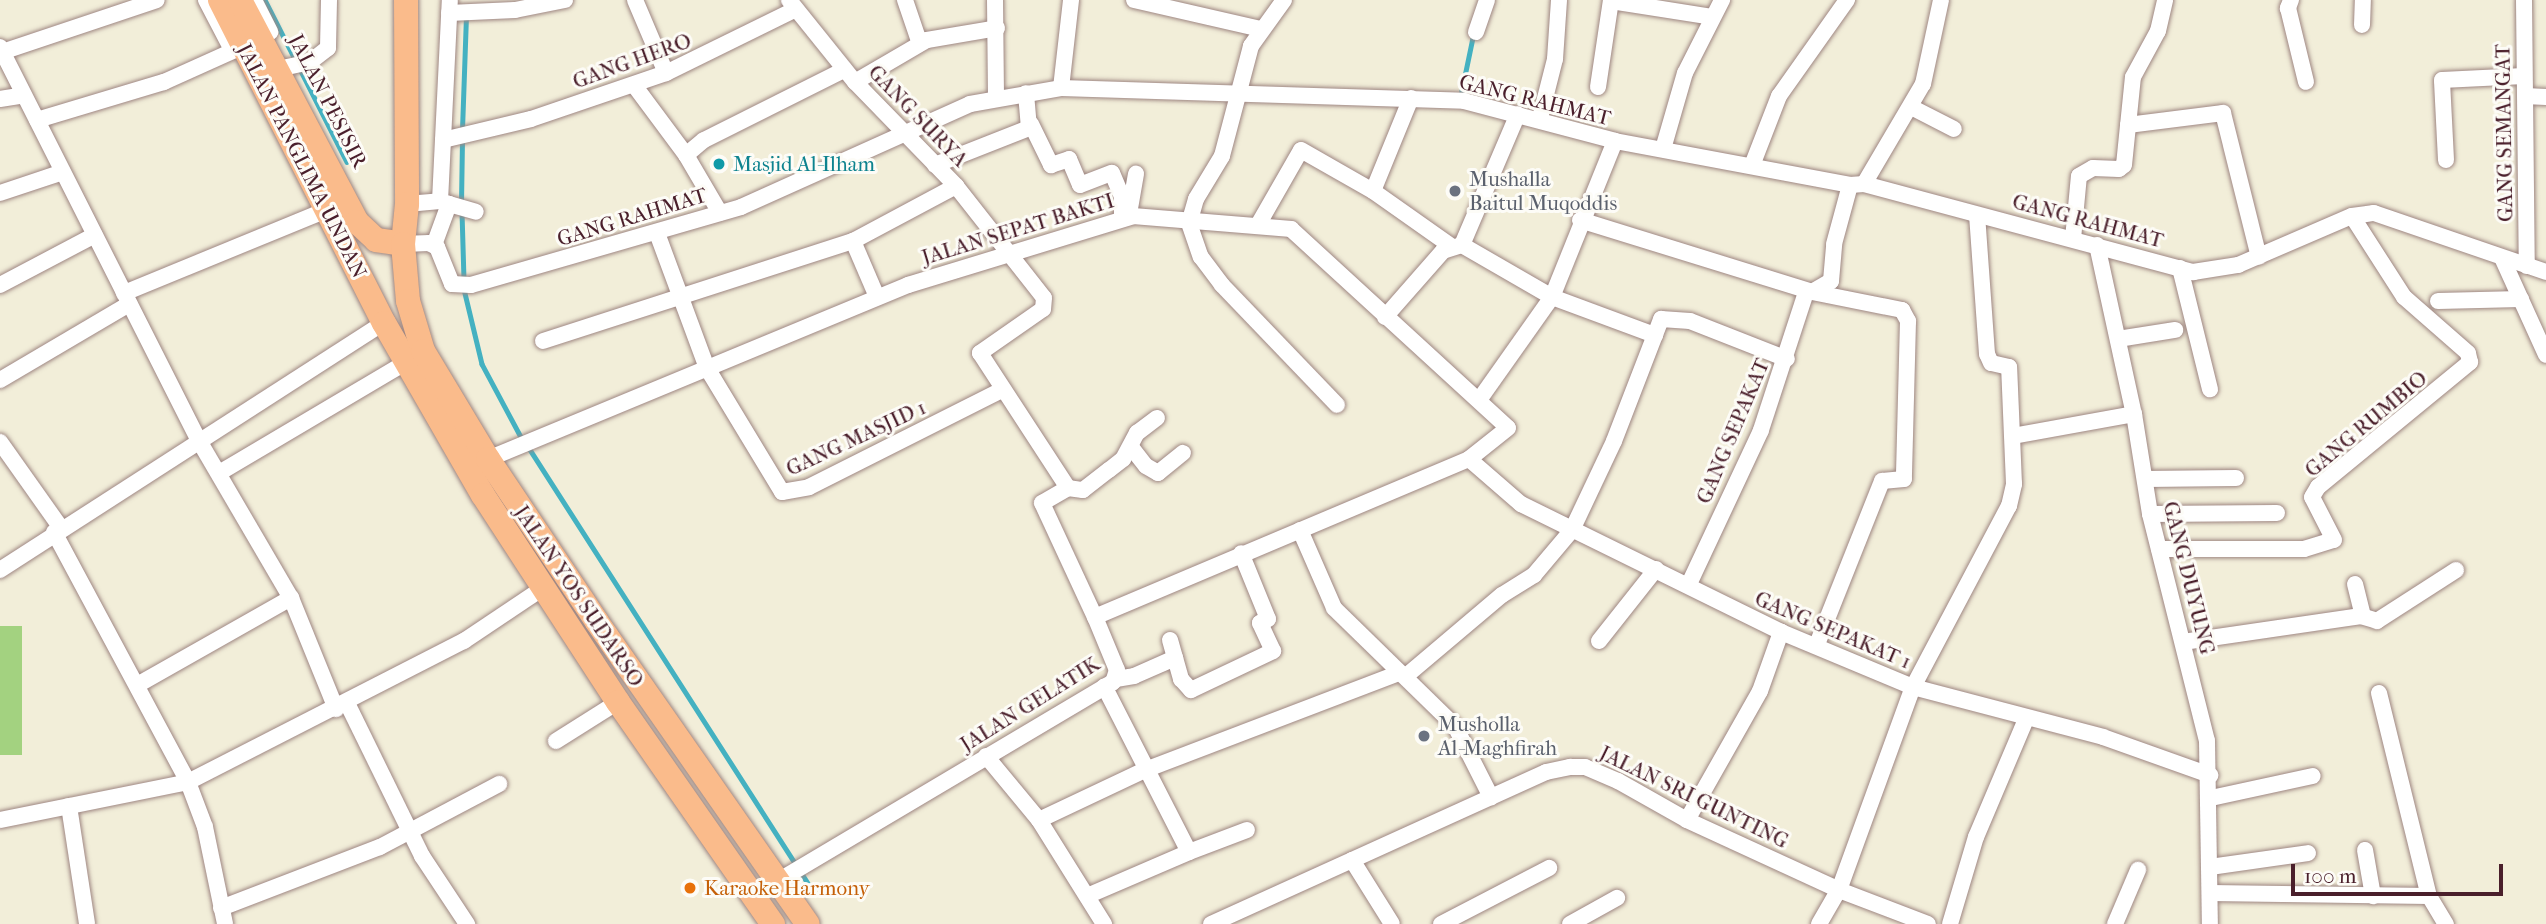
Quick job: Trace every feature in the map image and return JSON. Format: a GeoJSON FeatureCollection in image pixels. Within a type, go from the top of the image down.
{"type":"FeatureCollection","features":[{"type":"Feature","properties":{"kind":"main road","name":"JALAN YOS SUDARSO"},"geometry":{"type":"LineString","coordinates":[[406,0],[407,204],[403,244],[413,327],[488,459],[693,765],[792,872],[808,924]]}},
{"type":"Feature","properties":{"kind":"main road","name":"JALAN PANGLIMA UNDAN"},"geometry":{"type":"LineString","coordinates":[[226,9],[357,222],[376,240],[403,244]]}},
{"type":"Feature","properties":{"kind":"main road","name":"JALAN PANGLIMA UNDAN"},"geometry":{"type":"LineString","coordinates":[[296,125],[319,201],[384,323]]}},
{"type":"Feature","properties":{"kind":"main road","name":"JALAN YOS SUDARSO"},"geometry":{"type":"LineString","coordinates":[[384,323],[543,588],[618,702],[773,924]]}},
{"type":"Feature","properties":{"kind":"main road"},"geometry":{"type":"LineString","coordinates":[[673,780],[693,765]]}},
{"type":"Feature","properties":{"kind":"street"},"geometry":{"type":"LineString","coordinates":[[158,0],[1,49],[198,439],[291,598],[341,706],[412,831],[437,881],[466,924]]}},
{"type":"Feature","properties":{"kind":"street"},"geometry":{"type":"LineString","coordinates":[[0,380],[127,299],[319,201],[228,53],[226,9],[206,0]]}},
{"type":"Feature","properties":{"kind":"street","name":"JALAN PESISIR"},"geometry":{"type":"LineString","coordinates":[[254,0],[298,66],[356,201],[357,222]]}},
{"type":"Feature","properties":{"kind":"street"},"geometry":{"type":"LineString","coordinates":[[298,66],[328,48],[329,0]]}},
{"type":"Feature","properties":{"kind":"street"},"geometry":{"type":"LineString","coordinates":[[403,244],[434,245],[458,206],[455,139],[458,10],[565,0]]}},
{"type":"Feature","properties":{"kind":"street"},"geometry":{"type":"LineString","coordinates":[[635,0],[667,74]]}},
{"type":"Feature","properties":{"kind":"street"},"geometry":{"type":"LineString","coordinates":[[905,0],[920,44]]}},
{"type":"Feature","properties":{"kind":"street"},"geometry":{"type":"LineString","coordinates":[[995,0],[996,98]]}},
{"type":"Feature","properties":{"kind":"street"},"geometry":{"type":"LineString","coordinates":[[1062,88],[1071,0]]}},
{"type":"Feature","properties":{"kind":"street"},"geometry":{"type":"LineString","coordinates":[[1284,0],[1271,22],[1261,30],[1251,46],[1236,93],[1222,156],[1196,199],[1189,223],[1200,257],[1222,285],[1336,405]]}},
{"type":"Feature","properties":{"kind":"street"},"geometry":{"type":"LineString","coordinates":[[1476,32],[1487,0]]}},
{"type":"Feature","properties":{"kind":"street"},"geometry":{"type":"LineString","coordinates":[[1540,118],[1555,59],[1559,0]]}},
{"type":"Feature","properties":{"kind":"street"},"geometry":{"type":"LineString","coordinates":[[1663,149],[1685,73],[1722,0]]}},
{"type":"Feature","properties":{"kind":"street"},"geometry":{"type":"LineString","coordinates":[[1753,163],[1779,96],[1847,0]]}},
{"type":"Feature","properties":{"kind":"street","name":"GANG SEPAKAT"},"geometry":{"type":"LineString","coordinates":[[1689,584],[1761,430],[1809,292],[1831,281],[1834,244],[1857,184],[1911,107],[1923,84],[1941,0]]}},
{"type":"Feature","properties":{"kind":"street"},"geometry":{"type":"LineString","coordinates":[[2073,239],[2079,176],[2093,169],[2119,169],[2124,165],[2133,77],[2158,31],[2165,0]]}},
{"type":"Feature","properties":{"kind":"street"},"geometry":{"type":"LineString","coordinates":[[2291,0],[2288,8],[2306,82]]}},
{"type":"Feature","properties":{"kind":"street"},"geometry":{"type":"LineString","coordinates":[[2362,25],[2363,0]]}},
{"type":"Feature","properties":{"kind":"street","name":"GANG SEMANGAT"},"geometry":{"type":"LineString","coordinates":[[2524,0],[2527,266]]}},
{"type":"Feature","properties":{"kind":"street"},"geometry":{"type":"LineString","coordinates":[[1139,1],[1261,30]]}},
{"type":"Feature","properties":{"kind":"street"},"geometry":{"type":"LineString","coordinates":[[1598,87],[1611,1],[1712,18]]}},
{"type":"Feature","properties":{"kind":"street","name":"GANG HERO"},"geometry":{"type":"LineString","coordinates":[[455,139],[667,74],[791,5]]}},
{"type":"Feature","properties":{"kind":"street","name":"GANG SURYA"},"geometry":{"type":"LineString","coordinates":[[791,5],[901,132],[956,186],[1000,245],[1011,251],[1045,302],[1043,309],[980,353],[1002,390]]}},
{"type":"Feature","properties":{"kind":"street"},"geometry":{"type":"LineString","coordinates":[[686,155],[704,140],[920,44],[945,34],[997,28]]}},
{"type":"Feature","properties":{"kind":"street"},"geometry":{"type":"LineString","coordinates":[[37,120],[164,82],[228,53]]}},
{"type":"Feature","properties":{"kind":"street"},"geometry":{"type":"LineString","coordinates":[[2446,160],[2442,80],[2524,76]]}},
{"type":"Feature","properties":{"kind":"street"},"geometry":{"type":"LineString","coordinates":[[634,85],[686,155],[720,213]]}},
{"type":"Feature","properties":{"kind":"street","name":"GANG RAHMAT"},"geometry":{"type":"LineString","coordinates":[[434,245],[463,285],[657,233],[763,199],[901,132],[996,98],[1062,88],[1464,101],[1540,118],[1615,141],[1753,163],[1857,184],[2180,268],[2206,271],[2259,257],[2352,216],[2374,213],[2457,239],[2502,260],[2546,272]]}},
{"type":"Feature","properties":{"kind":"street"},"geometry":{"type":"LineString","coordinates":[[1026,93],[1031,124],[1051,165],[1069,159],[1080,186],[1112,173],[1122,196],[1125,217]]}},
{"type":"Feature","properties":{"kind":"street"},"geometry":{"type":"LineString","coordinates":[[0,99],[24,95]]}},
{"type":"Feature","properties":{"kind":"street"},"geometry":{"type":"LineString","coordinates":[[2525,96],[2546,97]]}},
{"type":"Feature","properties":{"kind":"street"},"geometry":{"type":"LineString","coordinates":[[1373,191],[1411,98]]}},
{"type":"Feature","properties":{"kind":"street"},"geometry":{"type":"LineString","coordinates":[[1911,107],[1954,129]]}},
{"type":"Feature","properties":{"kind":"street"},"geometry":{"type":"LineString","coordinates":[[2128,125],[2223,113],[2259,257]]}},
{"type":"Feature","properties":{"kind":"street"},"geometry":{"type":"LineString","coordinates":[[1385,317],[1457,245],[1518,114]]}},
{"type":"Feature","properties":{"kind":"street"},"geometry":{"type":"LineString","coordinates":[[934,165],[1025,131],[1031,124]]}},
{"type":"Feature","properties":{"kind":"street"},"geometry":{"type":"LineString","coordinates":[[1479,400],[1552,297],[1580,220],[1615,141]]}},
{"type":"Feature","properties":{"kind":"street"},"geometry":{"type":"LineString","coordinates":[[1258,225],[1301,150],[1373,191],[1457,245],[1552,297],[1654,335]]}},
{"type":"Feature","properties":{"kind":"street"},"geometry":{"type":"LineString","coordinates":[[0,193],[63,172]]}},
{"type":"Feature","properties":{"kind":"street"},"geometry":{"type":"LineString","coordinates":[[1125,217],[1136,174]]}},
{"type":"Feature","properties":{"kind":"street"},"geometry":{"type":"LineString","coordinates":[[543,341],[853,241],[956,186]]}},
{"type":"Feature","properties":{"kind":"street"},"geometry":{"type":"LineString","coordinates":[[407,204],[458,206]]}},
{"type":"Feature","properties":{"kind":"street"},"geometry":{"type":"LineString","coordinates":[[1819,924],[1839,890],[1913,687],[2009,506],[2014,484],[2009,368],[1991,363],[1986,354],[1977,215]]}},
{"type":"Feature","properties":{"kind":"street","name":"GANG RUMBIO"},"geometry":{"type":"LineString","coordinates":[[2159,549],[2304,549],[2333,540],[2312,497],[2318,487],[2470,362],[2468,353],[2404,297],[2352,216]]}},
{"type":"Feature","properties":{"kind":"street","name":"JALAN SEPAT BAKTI"},"geometry":{"type":"LineString","coordinates":[[488,459],[519,443],[877,297],[1011,251],[1125,217],[1189,223],[1275,224],[1303,235],[1385,317],[1508,428],[1469,459]]}},
{"type":"Feature","properties":{"kind":"street"},"geometry":{"type":"LineString","coordinates":[[1580,220],[1809,292],[1902,310],[1908,321],[1904,479],[1882,481],[1817,644]]}},
{"type":"Feature","properties":{"kind":"street"},"geometry":{"type":"LineString","coordinates":[[657,233],[707,368]]}},
{"type":"Feature","properties":{"kind":"street"},"geometry":{"type":"LineString","coordinates":[[0,285],[95,236]]}},
{"type":"Feature","properties":{"kind":"street"},"geometry":{"type":"LineString","coordinates":[[853,241],[877,297]]}},
{"type":"Feature","properties":{"kind":"street","name":"GANG DUYUNG"},"geometry":{"type":"LineString","coordinates":[[2097,245],[2134,414],[2150,514],[2183,642],[2210,775],[2210,924]]}},
{"type":"Feature","properties":{"kind":"street"},"geometry":{"type":"LineString","coordinates":[[2502,260],[2546,355]]}},
{"type":"Feature","properties":{"kind":"street"},"geometry":{"type":"LineString","coordinates":[[2180,268],[2210,389]]}},
{"type":"Feature","properties":{"kind":"street"},"geometry":{"type":"LineString","coordinates":[[2438,301],[2521,299]]}},
{"type":"Feature","properties":{"kind":"street"},"geometry":{"type":"LineString","coordinates":[[1039,820],[1146,770],[1402,675],[1502,595],[1535,575],[1572,530],[1614,441],[1661,319],[1668,317],[1787,359]]}},
{"type":"Feature","properties":{"kind":"street"},"geometry":{"type":"LineString","coordinates":[[0,570],[198,439],[384,323]]}},
{"type":"Feature","properties":{"kind":"street"},"geometry":{"type":"LineString","coordinates":[[2118,339],[2175,330]]}},
{"type":"Feature","properties":{"kind":"street"},"geometry":{"type":"LineString","coordinates":[[219,473],[407,362]]}},
{"type":"Feature","properties":{"kind":"street","name":"GANG MASJID 1"},"geometry":{"type":"LineString","coordinates":[[707,368],[770,478],[789,494],[1002,390]]}},
{"type":"Feature","properties":{"kind":"street"},"geometry":{"type":"LineString","coordinates":[[1002,390],[1068,488],[1083,490],[1123,459],[1136,433],[1157,418]]}},
{"type":"Feature","properties":{"kind":"street"},"geometry":{"type":"LineString","coordinates":[[2013,436],[2134,414]]}},
{"type":"Feature","properties":{"kind":"street"},"geometry":{"type":"LineString","coordinates":[[0,442],[5,463],[57,530],[188,782],[205,827],[223,916],[412,831],[499,784]]}},
{"type":"Feature","properties":{"kind":"street"},"geometry":{"type":"LineString","coordinates":[[1131,447],[1146,466],[1158,473],[1183,453]]}},
{"type":"Feature","properties":{"kind":"street"},"geometry":{"type":"LineString","coordinates":[[1095,617],[1469,459]]}},
{"type":"Feature","properties":{"kind":"street","name":"GANG SEPAKAT 1"},"geometry":{"type":"LineString","coordinates":[[1469,459],[1502,492],[1572,530],[1689,584],[1724,608],[1817,644],[1913,687],[2138,747],[2210,775]]}},
{"type":"Feature","properties":{"kind":"street"},"geometry":{"type":"LineString","coordinates":[[2145,479],[2236,478]]}},
{"type":"Feature","properties":{"kind":"street","name":"JALAN GELATIK"},"geometry":{"type":"LineString","coordinates":[[792,872],[1110,682],[1117,670],[1041,503],[1068,488]]}},
{"type":"Feature","properties":{"kind":"street"},"geometry":{"type":"LineString","coordinates":[[2150,514],[2277,513]]}},
{"type":"Feature","properties":{"kind":"street"},"geometry":{"type":"LineString","coordinates":[[1300,530],[1334,608],[1455,726],[1491,797]]}},
{"type":"Feature","properties":{"kind":"street"},"geometry":{"type":"LineString","coordinates":[[1170,640],[1181,678],[1191,690],[1273,651],[1260,623],[1268,619],[1241,554]]}},
{"type":"Feature","properties":{"kind":"street"},"geometry":{"type":"LineString","coordinates":[[1599,641],[1656,569]]}},
{"type":"Feature","properties":{"kind":"street"},"geometry":{"type":"LineString","coordinates":[[2355,584],[2363,616],[2368,621],[2377,621],[2456,570]]}},
{"type":"Feature","properties":{"kind":"street"},"geometry":{"type":"LineString","coordinates":[[0,820],[188,782],[464,641],[543,588]]}},
{"type":"Feature","properties":{"kind":"street"},"geometry":{"type":"LineString","coordinates":[[139,684],[291,598]]}},
{"type":"Feature","properties":{"kind":"street"},"geometry":{"type":"LineString","coordinates":[[2183,642],[2363,616]]}},
{"type":"Feature","properties":{"kind":"street"},"geometry":{"type":"LineString","coordinates":[[1687,820],[1760,691],[1781,632]]}},
{"type":"Feature","properties":{"kind":"street"},"geometry":{"type":"LineString","coordinates":[[1175,658],[1134,676],[1110,682],[1146,770],[1189,852]]}},
{"type":"Feature","properties":{"kind":"street"},"geometry":{"type":"LineString","coordinates":[[2379,693],[2430,896],[2446,924]]}},
{"type":"Feature","properties":{"kind":"street"},"geometry":{"type":"LineString","coordinates":[[556,741],[618,702]]}},
{"type":"Feature","properties":{"kind":"street"},"geometry":{"type":"LineString","coordinates":[[1950,924],[1976,837],[2026,719]]}},
{"type":"Feature","properties":{"kind":"street"},"geometry":{"type":"LineString","coordinates":[[986,756],[1039,820],[1104,924]]}},
{"type":"Feature","properties":{"kind":"street","name":"JALAN SRI GUNTING"},"geometry":{"type":"LineString","coordinates":[[1211,924],[1546,772],[1585,767],[1687,820],[1839,890],[1927,924]]}},
{"type":"Feature","properties":{"kind":"street"},"geometry":{"type":"LineString","coordinates":[[2211,799],[2313,776]]}},
{"type":"Feature","properties":{"kind":"street"},"geometry":{"type":"LineString","coordinates":[[69,806],[87,924]]}},
{"type":"Feature","properties":{"kind":"street"},"geometry":{"type":"LineString","coordinates":[[1087,896],[1247,830]]}},
{"type":"Feature","properties":{"kind":"street"},"geometry":{"type":"LineString","coordinates":[[2365,850],[2372,896]]}},
{"type":"Feature","properties":{"kind":"street"},"geometry":{"type":"LineString","coordinates":[[2210,867],[2308,853]]}},
{"type":"Feature","properties":{"kind":"street"},"geometry":{"type":"LineString","coordinates":[[1352,860],[1392,924]]}},
{"type":"Feature","properties":{"kind":"street"},"geometry":{"type":"LineString","coordinates":[[1441,924],[1549,868]]}},
{"type":"Feature","properties":{"kind":"street"},"geometry":{"type":"LineString","coordinates":[[2115,924],[2138,870]]}},
{"type":"Feature","properties":{"kind":"street"},"geometry":{"type":"LineString","coordinates":[[2210,893],[2430,896]]}},
{"type":"Feature","properties":{"kind":"street"},"geometry":{"type":"LineString","coordinates":[[1570,924],[1617,898]]}},
{"type":"Feature","properties":{"kind":"green space"},"geometry":{"type":"Polygon","coordinates":[[[0,626],[22,626],[22,755],[0,755],[0,626]]]}},
{"type":"Feature","properties":{"kind":"waterway"},"geometry":{"type":"LineString","coordinates":[[265,0],[296,61]]}},
{"type":"Feature","properties":{"kind":"waterway"},"geometry":{"type":"LineString","coordinates":[[462,130],[466,16]]}},
{"type":"Feature","properties":{"kind":"waterway"},"geometry":{"type":"LineString","coordinates":[[1460,98],[1473,35]]}},
{"type":"Feature","properties":{"kind":"waterway"},"geometry":{"type":"LineString","coordinates":[[300,69],[347,162]]}},
{"type":"Feature","properties":{"kind":"waterway"},"geometry":{"type":"LineString","coordinates":[[461,203],[462,139]]}},
{"type":"Feature","properties":{"kind":"waterway"},"geometry":{"type":"LineString","coordinates":[[462,212],[464,280]]}},
{"type":"Feature","properties":{"kind":"waterway"},"geometry":{"type":"LineString","coordinates":[[464,289],[482,364],[521,437]]}},
{"type":"Feature","properties":{"kind":"waterway"},"geometry":{"type":"LineString","coordinates":[[529,448],[811,888]]}},
{"type":"Feature","properties":{"kind":"place","name":"Masjid Al-Ilham"},"geometry":{"type":"Point","coordinates":[719,164]}},
{"type":"Feature","properties":{"kind":"place","name":"Mushalla Baitul Muqoddis"},"geometry":{"type":"Point","coordinates":[1455,191]}},
{"type":"Feature","properties":{"kind":"place","name":"Musholla Al-Maghfirah"},"geometry":{"type":"Point","coordinates":[1424,736]}},
{"type":"Feature","properties":{"kind":"place","name":"Karaoke Harmony"},"geometry":{"type":"Point","coordinates":[690,888]}}]}
